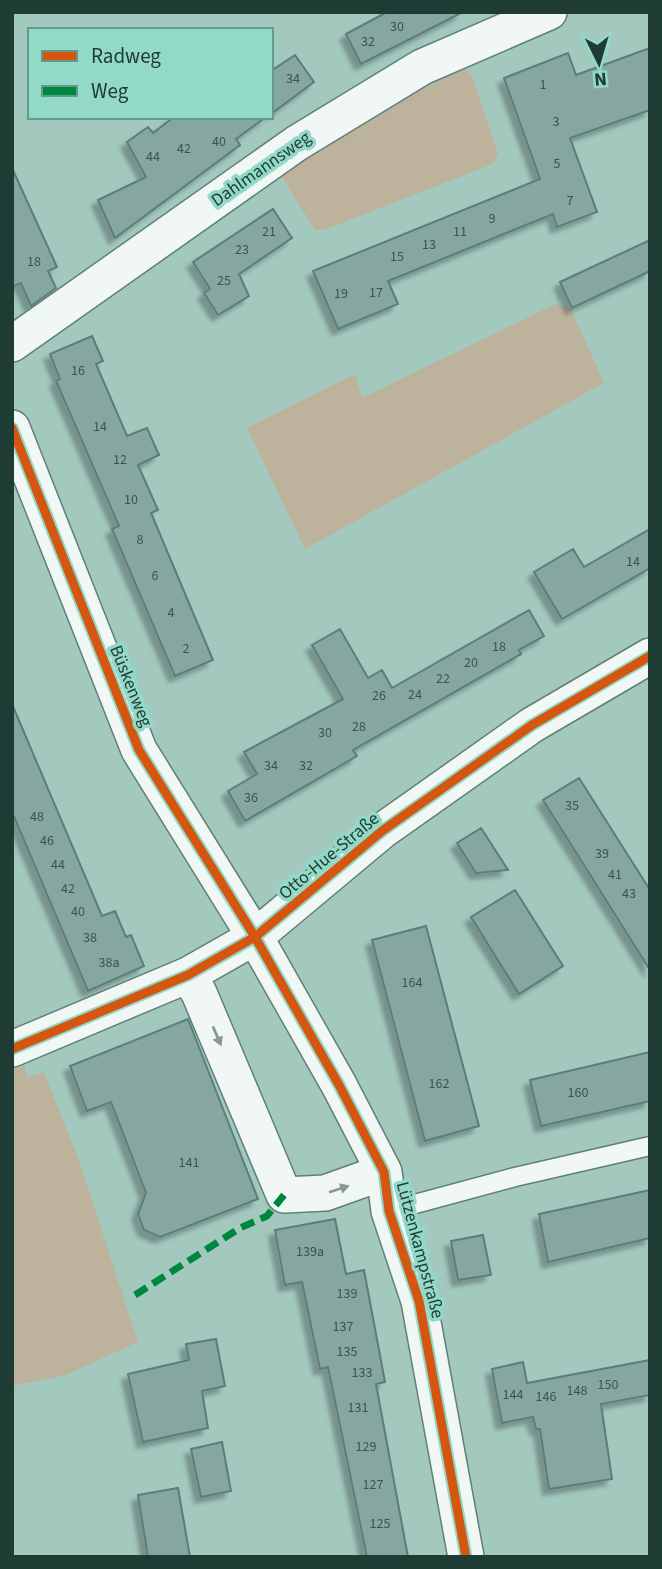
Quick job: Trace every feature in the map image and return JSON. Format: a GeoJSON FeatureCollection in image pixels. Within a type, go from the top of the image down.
{"type":"FeatureCollection","features":[{"type":"Feature","properties":{"kind":"street","name":"Dahlmannsweg"},"geometry":{"type":"LineString","coordinates":[[12,344],[297,143],[422,67],[533,15]]}},
{"type":"Feature","properties":{"kind":"street","name":"Büskenweg"},"geometry":{"type":"LineString","coordinates":[[12,428],[18,462],[139,750],[255,937]]}},
{"type":"Feature","properties":{"kind":"street","name":"Otto-Hue-Straße"},"geometry":{"type":"LineString","coordinates":[[12,1049],[188,975],[255,937],[393,823],[532,725],[650,656]]}},
{"type":"Feature","properties":{"kind":"street","name":"Lützenkampstraße"},"geometry":{"type":"LineString","coordinates":[[255,937],[327,1082],[384,1172],[390,1211],[419,1301],[466,1557]]}},
{"type":"Feature","properties":{"kind":"street","name":"Lützenkampstraße"},"geometry":{"type":"LineString","coordinates":[[188,975],[247,1095],[284,1195],[326,1194],[384,1172]]}},
{"type":"Feature","properties":{"kind":"lane","name":"Lützenkampstraße"},"geometry":{"type":"LineString","coordinates":[[390,1211],[515,1177],[650,1146]]}},
{"type":"Feature","properties":{"kind":"shaded area"},"geometry":{"type":"Polygon","coordinates":[[[465,69],[472,75],[498,153],[493,164],[324,230],[315,230],[280,174],[407,96],[465,69]]]}},
{"type":"Feature","properties":{"kind":"shaded area"},"geometry":{"type":"Polygon","coordinates":[[[555,304],[571,309],[604,383],[305,549],[247,428],[355,374],[362,398],[555,304]]]}},
{"type":"Feature","properties":{"kind":"shaded area"},"geometry":{"type":"Polygon","coordinates":[[[24,1065],[28,1077],[44,1072],[80,1163],[138,1342],[66,1375],[12,1386],[12,1070],[24,1065]]]}},
{"type":"Feature","properties":{"kind":"building"},"geometry":{"type":"Polygon","coordinates":[[[387,12],[463,12],[361,64],[346,34],[387,12]]]}},
{"type":"Feature","properties":{"kind":"building"},"geometry":{"type":"Polygon","coordinates":[[[650,48],[650,110],[570,138],[597,212],[557,227],[553,214],[388,281],[398,304],[338,329],[313,271],[540,179],[504,78],[568,53],[576,75],[650,48]]]}},
{"type":"Feature","properties":{"kind":"building"},"geometry":{"type":"Polygon","coordinates":[[[295,55],[314,82],[273,113],[273,70],[295,55]]]}},
{"type":"Feature","properties":{"kind":"building"},"geometry":{"type":"Polygon","coordinates":[[[171,119],[263,119],[236,139],[240,145],[115,238],[98,200],[146,177],[127,142],[148,127],[153,133],[171,119]]]}},
{"type":"Feature","properties":{"kind":"building"},"geometry":{"type":"Polygon","coordinates":[[[12,168],[57,267],[48,271],[56,288],[31,306],[21,283],[12,287],[12,168]]]}},
{"type":"Feature","properties":{"kind":"building"},"geometry":{"type":"Polygon","coordinates":[[[273,209],[292,238],[239,274],[249,296],[218,315],[204,293],[210,289],[193,262],[273,209]]]}},
{"type":"Feature","properties":{"kind":"building"},"geometry":{"type":"Polygon","coordinates":[[[650,240],[650,271],[572,308],[560,282],[650,240]]]}},
{"type":"Feature","properties":{"kind":"building"},"geometry":{"type":"Polygon","coordinates":[[[92,336],[103,361],[96,364],[127,436],[147,428],[159,455],[138,465],[158,510],[151,513],[213,660],[175,676],[112,529],[119,526],[56,381],[60,379],[50,354],[92,336]]]}},
{"type":"Feature","properties":{"kind":"building"},"geometry":{"type":"Polygon","coordinates":[[[650,529],[650,568],[562,619],[534,572],[573,549],[584,567],[650,529]]]}},
{"type":"Feature","properties":{"kind":"building"},"geometry":{"type":"Polygon","coordinates":[[[529,610],[544,636],[519,650],[521,654],[353,750],[357,756],[245,821],[228,791],[257,774],[244,752],[343,699],[312,645],[340,629],[368,678],[382,670],[392,688],[529,610]]]}},
{"type":"Feature","properties":{"kind":"building"},"geometry":{"type":"Polygon","coordinates":[[[12,704],[102,916],[115,911],[126,937],[131,935],[144,966],[88,991],[12,812],[12,704]]]}},
{"type":"Feature","properties":{"kind":"building"},"geometry":{"type":"Polygon","coordinates":[[[579,778],[650,890],[650,970],[543,800],[579,778]]]}},
{"type":"Feature","properties":{"kind":"building"},"geometry":{"type":"Polygon","coordinates":[[[481,828],[508,870],[476,873],[457,843],[481,828]]]}},
{"type":"Feature","properties":{"kind":"building"},"geometry":{"type":"Polygon","coordinates":[[[515,890],[563,966],[519,994],[471,917],[515,890]]]}},
{"type":"Feature","properties":{"kind":"building"},"geometry":{"type":"Polygon","coordinates":[[[426,926],[479,1126],[425,1141],[372,940],[426,926]]]}},
{"type":"Feature","properties":{"kind":"building"},"geometry":{"type":"Polygon","coordinates":[[[188,1019],[258,1199],[160,1237],[144,1230],[138,1214],[146,1193],[111,1102],[87,1111],[70,1066],[188,1019]]]}},
{"type":"Feature","properties":{"kind":"building"},"geometry":{"type":"Polygon","coordinates":[[[650,1052],[650,1101],[541,1126],[530,1080],[650,1052]]]}},
{"type":"Feature","properties":{"kind":"building"},"geometry":{"type":"Polygon","coordinates":[[[650,1190],[650,1238],[548,1262],[539,1214],[650,1190]]]}},
{"type":"Feature","properties":{"kind":"building"},"geometry":{"type":"Polygon","coordinates":[[[335,1219],[346,1274],[364,1270],[385,1382],[376,1384],[408,1557],[367,1557],[328,1367],[320,1369],[302,1282],[285,1285],[275,1230],[335,1219]]]}},
{"type":"Feature","properties":{"kind":"building"},"geometry":{"type":"Polygon","coordinates":[[[483,1235],[491,1275],[458,1280],[451,1241],[483,1235]]]}},
{"type":"Feature","properties":{"kind":"building"},"geometry":{"type":"Polygon","coordinates":[[[216,1339],[225,1386],[202,1391],[208,1428],[143,1442],[128,1374],[189,1360],[186,1344],[216,1339]]]}},
{"type":"Feature","properties":{"kind":"building"},"geometry":{"type":"Polygon","coordinates":[[[650,1360],[650,1395],[601,1404],[612,1479],[549,1489],[540,1429],[536,1429],[533,1417],[502,1423],[492,1369],[523,1362],[527,1383],[650,1360]]]}},
{"type":"Feature","properties":{"kind":"building"},"geometry":{"type":"Polygon","coordinates":[[[222,1442],[231,1491],[201,1497],[191,1449],[222,1442]]]}},
{"type":"Feature","properties":{"kind":"building"},"geometry":{"type":"Polygon","coordinates":[[[178,1488],[190,1557],[148,1557],[138,1495],[178,1488]]]}},
{"type":"Feature","properties":{"kind":"marked path"},"geometry":{"type":"LineString","coordinates":[[135,1295],[240,1228],[267,1216],[284,1195]]}},
{"type":"Feature","properties":{"kind":"cycle path"},"geometry":{"type":"LineString","coordinates":[[12,428],[139,750],[255,937],[339,1085],[384,1172],[389,1211],[419,1301],[466,1557]]}},
{"type":"Feature","properties":{"kind":"cycle path"},"geometry":{"type":"LineString","coordinates":[[12,1049],[188,975],[255,937],[382,831],[532,725],[650,656]]}}]}
